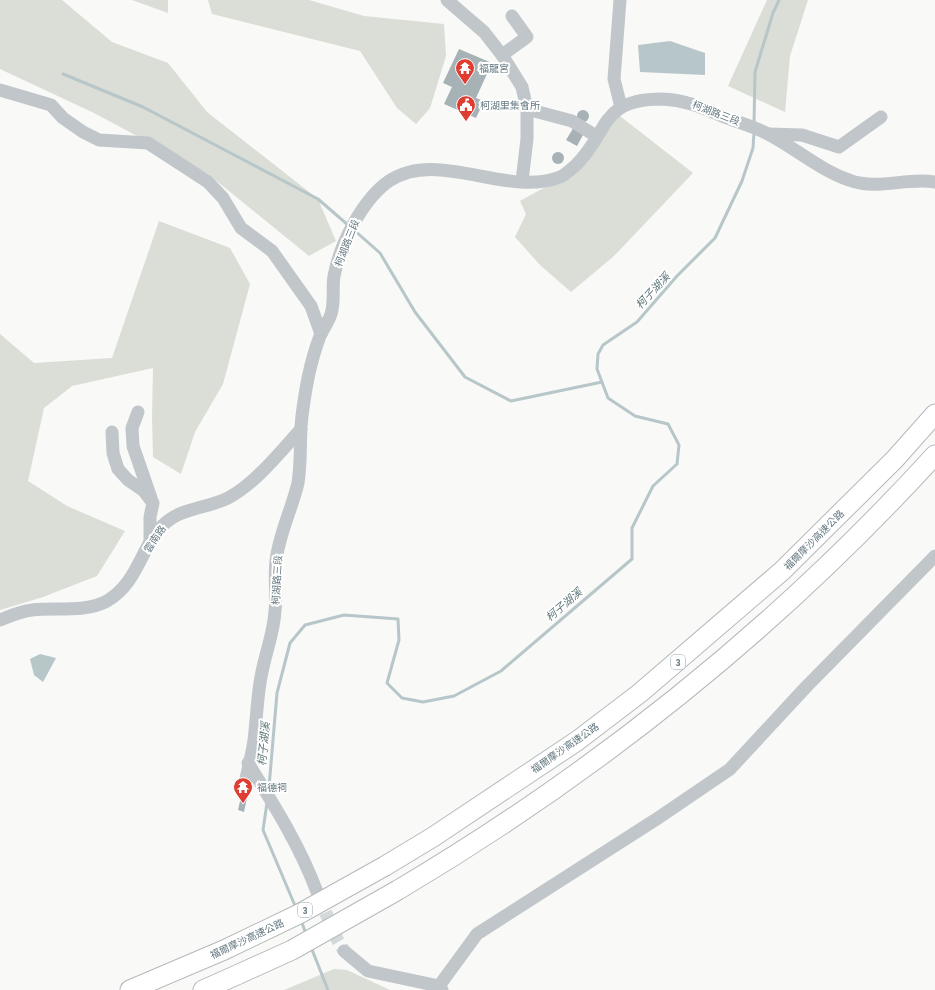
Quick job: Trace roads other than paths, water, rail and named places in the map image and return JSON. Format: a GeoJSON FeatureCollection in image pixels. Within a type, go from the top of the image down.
{"type":"FeatureCollection","features":[{"type":"Feature","properties":{"kind":"highway","name":"福爾摩沙高速公路"},"geometry":{"type":"LineString","coordinates":[[130,990],[224,950],[299,914],[385,866],[433,837],[577,741],[640,693],[782,571],[895,459],[935,414]]}},
{"type":"Feature","properties":{"kind":"highway"},"geometry":{"type":"LineString","coordinates":[[203,990],[292,950],[398,890],[444,863],[581,770],[660,711],[788,603],[912,481],[935,455]]}},
{"type":"Feature","properties":{"kind":"street"},"geometry":{"type":"LineString","coordinates":[[447,0],[484,32],[502,55],[522,87],[527,109],[527,139],[522,181]]}},
{"type":"Feature","properties":{"kind":"street"},"geometry":{"type":"LineString","coordinates":[[620,0],[614,79],[621,107]]}},
{"type":"Feature","properties":{"kind":"street"},"geometry":{"type":"LineString","coordinates":[[502,55],[527,37],[512,16]]}},
{"type":"Feature","properties":{"kind":"street"},"geometry":{"type":"LineString","coordinates":[[0,90],[51,105],[63,118],[83,132],[99,140],[148,143],[208,182],[223,198],[241,228],[272,252],[311,306],[321,334]]}},
{"type":"Feature","properties":{"kind":"street","name":"柯湖路三段"},"geometry":{"type":"LineString","coordinates":[[244,789],[248,763],[254,742],[256,709],[261,674],[275,611],[276,561],[298,481],[301,458],[301,429],[308,378],[321,334],[331,314],[335,275],[347,238],[357,216],[388,182],[408,171],[432,169],[500,180],[542,181],[561,177],[589,150],[609,116],[621,107],[641,101],[662,99],[702,106],[768,134],[796,152],[844,179],[860,184],[877,186],[910,181],[934,182]]}},
{"type":"Feature","properties":{"kind":"street"},"geometry":{"type":"LineString","coordinates":[[527,109],[572,121],[596,136]]}},
{"type":"Feature","properties":{"kind":"street"},"geometry":{"type":"LineString","coordinates":[[768,134],[802,136],[839,147],[881,117]]}},
{"type":"Feature","properties":{"kind":"street"},"geometry":{"type":"LineString","coordinates":[[138,412],[132,428],[134,446],[153,503],[150,517],[150,543]]}},
{"type":"Feature","properties":{"kind":"street","name":"雲南路"},"geometry":{"type":"LineString","coordinates":[[0,620],[30,610],[90,607],[106,601],[126,584],[137,568],[150,543],[162,526],[174,516],[190,509],[229,497],[246,485],[301,429]]}},
{"type":"Feature","properties":{"kind":"street"},"geometry":{"type":"LineString","coordinates":[[112,432],[113,453],[118,469],[128,480],[144,491],[153,503]]}},
{"type":"Feature","properties":{"kind":"street"},"geometry":{"type":"LineString","coordinates":[[344,951],[368,971],[440,988],[477,934],[730,770],[806,687],[935,556]]}},
{"type":"Feature","properties":{"kind":"street"},"geometry":{"type":"LineString","coordinates":[[248,763],[288,828],[306,864],[317,892]]}},
{"type":"Feature","properties":{"kind":"waterway","name":"柯子湖溪"},"geometry":{"type":"LineString","coordinates":[[754,124],[755,72],[773,13],[779,0]]}},
{"type":"Feature","properties":{"kind":"waterway"},"geometry":{"type":"LineString","coordinates":[[63,74],[143,107],[318,199],[348,225]]}},
{"type":"Feature","properties":{"kind":"waterway","name":"柯子湖溪"},"geometry":{"type":"LineString","coordinates":[[269,787],[277,693],[290,643],[305,625],[344,615],[398,619],[399,640],[387,683],[402,698],[423,702],[454,696],[501,671],[632,559],[632,528],[653,486],[677,464],[679,445],[668,424],[635,416],[608,398],[597,369],[598,354],[603,345],[637,322],[677,276],[715,238],[742,181],[753,148],[754,132]]}},
{"type":"Feature","properties":{"kind":"waterway"},"geometry":{"type":"LineString","coordinates":[[354,230],[380,253],[415,312],[465,377],[511,401],[602,382]]}},
{"type":"Feature","properties":{"kind":"waterway","name":"柯子湖溪"},"geometry":{"type":"LineString","coordinates":[[267,803],[263,830],[296,908]]}},
{"type":"Feature","properties":{"kind":"waterway","name":"柯子湖溪"},"geometry":{"type":"LineString","coordinates":[[301,920],[306,934]]}},
{"type":"Feature","properties":{"kind":"waterway","name":"柯子湖溪"},"geometry":{"type":"LineString","coordinates":[[311,947],[328,990]]}},
{"type":"Feature","properties":{"kind":"tunnel"},"geometry":{"type":"LineString","coordinates":[[318,895],[337,939],[344,951]]}},
{"type":"Feature","properties":{"kind":"place","name":"福龍宮"},"geometry":{"type":"Point","coordinates":[465,85]}},
{"type":"Feature","properties":{"kind":"place","name":"柯湖里集會所"},"geometry":{"type":"Point","coordinates":[466,122]}},
{"type":"Feature","properties":{"kind":"place","name":"福德祠"},"geometry":{"type":"Point","coordinates":[243,804]}}]}
